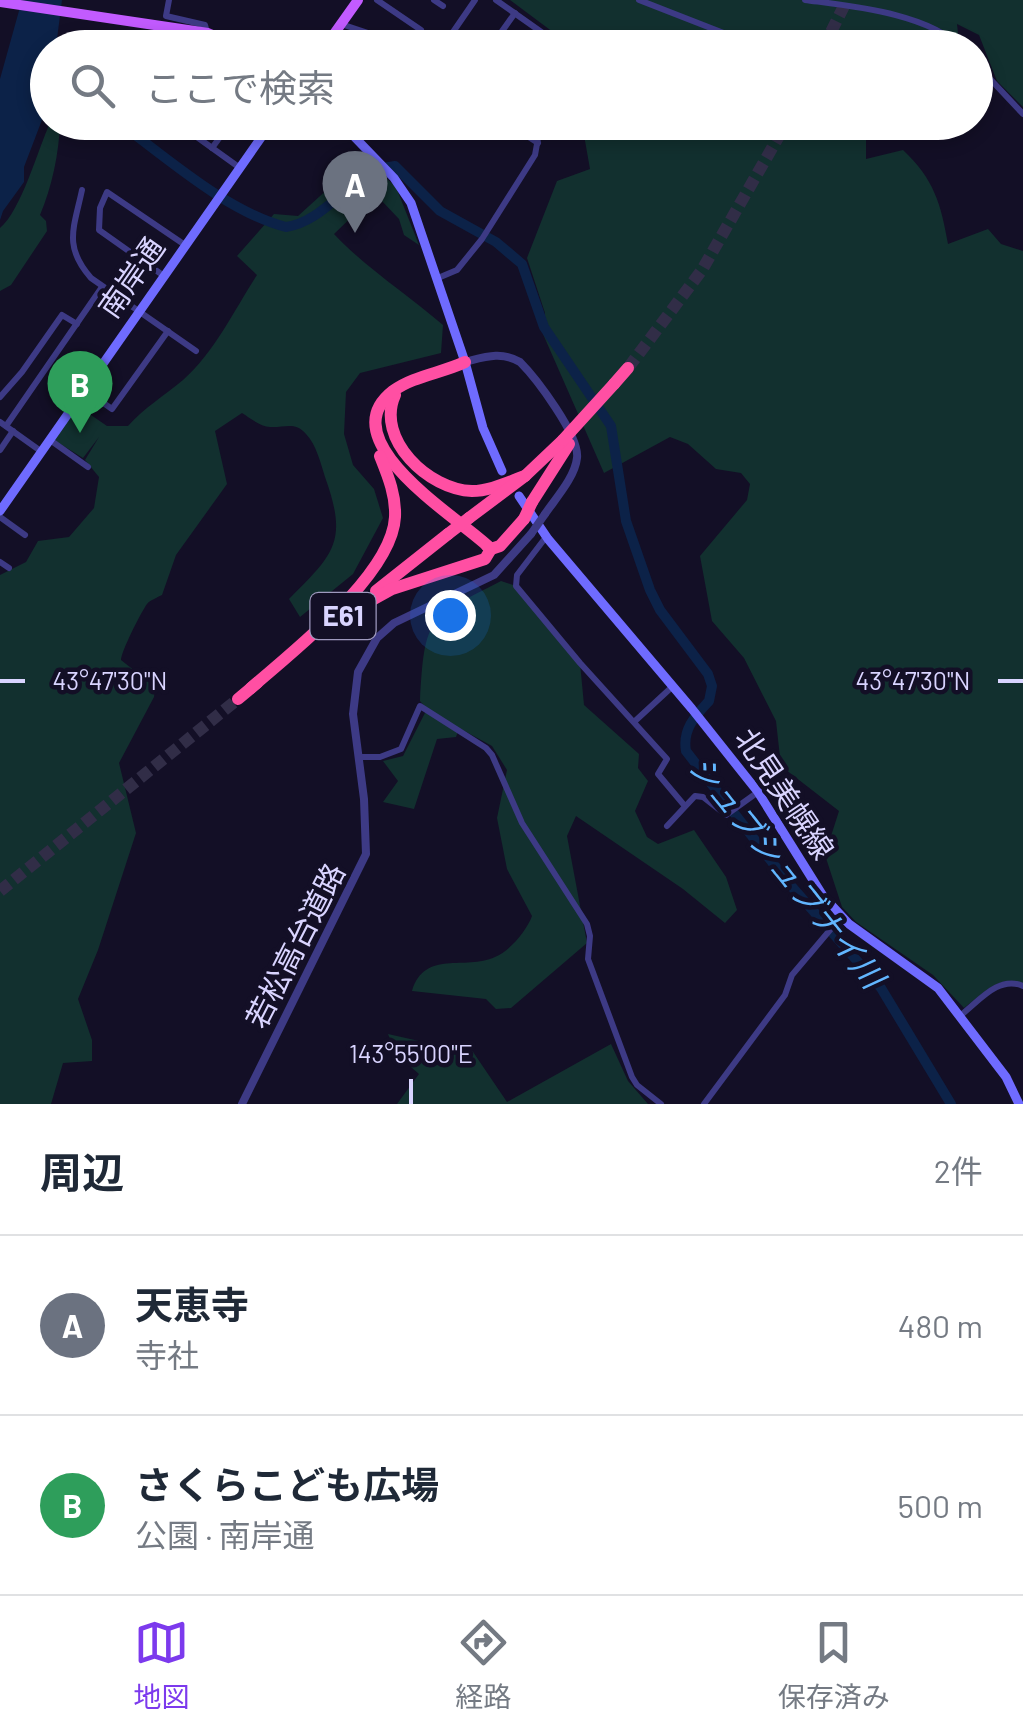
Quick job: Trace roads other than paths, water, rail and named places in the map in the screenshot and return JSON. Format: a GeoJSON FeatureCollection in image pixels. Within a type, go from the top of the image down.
{"type":"FeatureCollection","features":[{"type":"Feature","properties":{"kind":"highway"},"geometry":{"type":"LineString","coordinates":[[465,362],[403,386],[386,398],[377,418],[380,441],[387,455],[418,490],[491,548]]}},
{"type":"Feature","properties":{"kind":"highway"},"geometry":{"type":"LineString","coordinates":[[252,688],[344,604],[385,550],[395,517],[393,491],[371,426],[373,409],[381,394],[398,380],[465,362]]}},
{"type":"Feature","properties":{"kind":"highway","name":"E61"},"geometry":{"type":"LineString","coordinates":[[238,699],[566,442],[620,378]]}},
{"type":"Feature","properties":{"kind":"highway"},"geometry":{"type":"LineString","coordinates":[[403,386],[390,407],[392,434],[402,450],[431,476],[460,490],[476,491],[525,476]]}},
{"type":"Feature","properties":{"kind":"highway"},"geometry":{"type":"LineString","coordinates":[[343,616],[392,590],[485,558],[524,519],[526,499],[566,442]]}},
{"type":"Feature","properties":{"kind":"highway"},"geometry":{"type":"LineString","coordinates":[[380,456],[423,501],[491,548]]}},
{"type":"Feature","properties":{"kind":"main road"},"geometry":{"type":"LineString","coordinates":[[0,2],[190,30]]}},
{"type":"Feature","properties":{"kind":"main road"},"geometry":{"type":"LineString","coordinates":[[337,30],[355,4]]}},
{"type":"Feature","properties":{"kind":"main road","name":"南岸通"},"geometry":{"type":"LineString","coordinates":[[0,514],[259,140]]}},
{"type":"Feature","properties":{"kind":"main road"},"geometry":{"type":"LineString","coordinates":[[357,140],[394,178],[410,203],[465,362],[482,428],[502,471]]}},
{"type":"Feature","properties":{"kind":"main road","name":"北見美幌線"},"geometry":{"type":"LineString","coordinates":[[526,499],[546,537],[758,792],[822,896],[841,917],[938,988],[1006,1076],[1019,1104]]}},
{"type":"Feature","properties":{"kind":"street"},"geometry":{"type":"LineString","coordinates":[[169,0],[166,16],[205,25],[207,30]]}},
{"type":"Feature","properties":{"kind":"street"},"geometry":{"type":"LineString","coordinates":[[341,0],[355,4]]}},
{"type":"Feature","properties":{"kind":"street"},"geometry":{"type":"LineString","coordinates":[[377,0],[420,30]]}},
{"type":"Feature","properties":{"kind":"street"},"geometry":{"type":"LineString","coordinates":[[434,0],[443,6]]}},
{"type":"Feature","properties":{"kind":"street"},"geometry":{"type":"LineString","coordinates":[[454,30],[475,0]]}},
{"type":"Feature","properties":{"kind":"street"},"geometry":{"type":"LineString","coordinates":[[496,0],[539,30]]}},
{"type":"Feature","properties":{"kind":"street"},"geometry":{"type":"LineString","coordinates":[[639,0],[716,30]]}},
{"type":"Feature","properties":{"kind":"street"},"geometry":{"type":"LineString","coordinates":[[805,0],[854,6],[936,30]]}},
{"type":"Feature","properties":{"kind":"street"},"geometry":{"type":"LineString","coordinates":[[503,30],[515,13]]}},
{"type":"Feature","properties":{"kind":"street"},"geometry":{"type":"LineString","coordinates":[[341,24],[359,30]]}},
{"type":"Feature","properties":{"kind":"street"},"geometry":{"type":"LineString","coordinates":[[993,82],[1023,114]]}},
{"type":"Feature","properties":{"kind":"street"},"geometry":{"type":"LineString","coordinates":[[203,140],[240,168]]}},
{"type":"Feature","properties":{"kind":"street"},"geometry":{"type":"LineString","coordinates":[[212,148],[218,140]]}},
{"type":"Feature","properties":{"kind":"street"},"geometry":{"type":"LineString","coordinates":[[533,140],[538,143]]}},
{"type":"Feature","properties":{"kind":"street"},"geometry":{"type":"LineString","coordinates":[[438,278],[458,270],[482,239],[535,154],[538,140]]}},
{"type":"Feature","properties":{"kind":"street"},"geometry":{"type":"LineString","coordinates":[[82,190],[72,250],[77,262],[102,286],[196,351]]}},
{"type":"Feature","properties":{"kind":"street"},"geometry":{"type":"LineString","coordinates":[[164,276],[99,230],[100,208],[107,192],[185,245]]}},
{"type":"Feature","properties":{"kind":"street"},"geometry":{"type":"LineString","coordinates":[[0,450],[7,426],[102,286]]}},
{"type":"Feature","properties":{"kind":"street"},"geometry":{"type":"LineString","coordinates":[[0,397],[62,315],[77,324]]}},
{"type":"Feature","properties":{"kind":"street"},"geometry":{"type":"LineString","coordinates":[[85,390],[112,408],[168,331]]}},
{"type":"Feature","properties":{"kind":"street","name":"若松高台道路"},"geometry":{"type":"LineString","coordinates":[[242,1104],[366,854],[354,691],[358,672],[377,638],[394,622],[494,575],[531,534],[574,470],[578,455],[574,438],[520,362],[496,354],[465,362]]}},
{"type":"Feature","properties":{"kind":"street"},"geometry":{"type":"LineString","coordinates":[[7,426],[42,452]]}},
{"type":"Feature","properties":{"kind":"street"},"geometry":{"type":"LineString","coordinates":[[50,440],[88,467]]}},
{"type":"Feature","properties":{"kind":"street"},"geometry":{"type":"LineString","coordinates":[[0,514],[26,534]]}},
{"type":"Feature","properties":{"kind":"street"},"geometry":{"type":"LineString","coordinates":[[546,537],[517,575],[516,586],[667,759],[658,774],[684,805]]}},
{"type":"Feature","properties":{"kind":"street"},"geometry":{"type":"LineString","coordinates":[[0,562],[9,568]]}},
{"type":"Feature","properties":{"kind":"street"},"geometry":{"type":"LineString","coordinates":[[634,722],[673,686]]}},
{"type":"Feature","properties":{"kind":"street"},"geometry":{"type":"LineString","coordinates":[[359,758],[380,757],[401,749],[420,706],[486,748],[503,774],[522,823],[587,924],[588,959],[632,1077],[660,1104]]}},
{"type":"Feature","properties":{"kind":"street"},"geometry":{"type":"LineString","coordinates":[[667,826],[684,805],[699,796],[722,814],[734,811],[758,792]]}},
{"type":"Feature","properties":{"kind":"street"},"geometry":{"type":"LineString","coordinates":[[704,1104],[784,995],[792,975],[841,917]]}},
{"type":"Feature","properties":{"kind":"street"},"geometry":{"type":"LineString","coordinates":[[961,1015],[1000,984],[1014,982],[1023,986]]}},
{"type":"Feature","properties":{"kind":"water"},"geometry":{"type":"Polygon","coordinates":[[[22,0],[62,0],[58,30],[30,30],[30,140],[34,140],[24,167],[24,182],[0,220],[0,79],[22,0]]]}},
{"type":"Feature","properties":{"kind":"waterway","name":"シュブシュブナイ川"},"geometry":{"type":"LineString","coordinates":[[142,140],[220,196],[264,220],[286,227],[315,215],[366,176],[395,166],[440,211],[496,242],[522,264],[544,327],[611,426],[626,521],[650,590],[660,610],[708,674],[712,686],[709,701],[688,729],[686,751],[786,880],[881,988],[951,1104]]}},
{"type":"Feature","properties":{"kind":"tunnel"},"geometry":{"type":"LineString","coordinates":[[832,30],[847,0]]}},
{"type":"Feature","properties":{"kind":"tunnel"},"geometry":{"type":"LineString","coordinates":[[628,368],[702,270],[777,140]]}},
{"type":"Feature","properties":{"kind":"tunnel"},"geometry":{"type":"LineString","coordinates":[[0,891],[238,699]]}},
{"type":"Feature","properties":{"kind":"place","name":"天恵寺"},"geometry":{"type":"Point","coordinates":[355,233]}},
{"type":"Feature","properties":{"kind":"place","name":"さくらこども広場"},"geometry":{"type":"Point","coordinates":[80,433]}}]}
